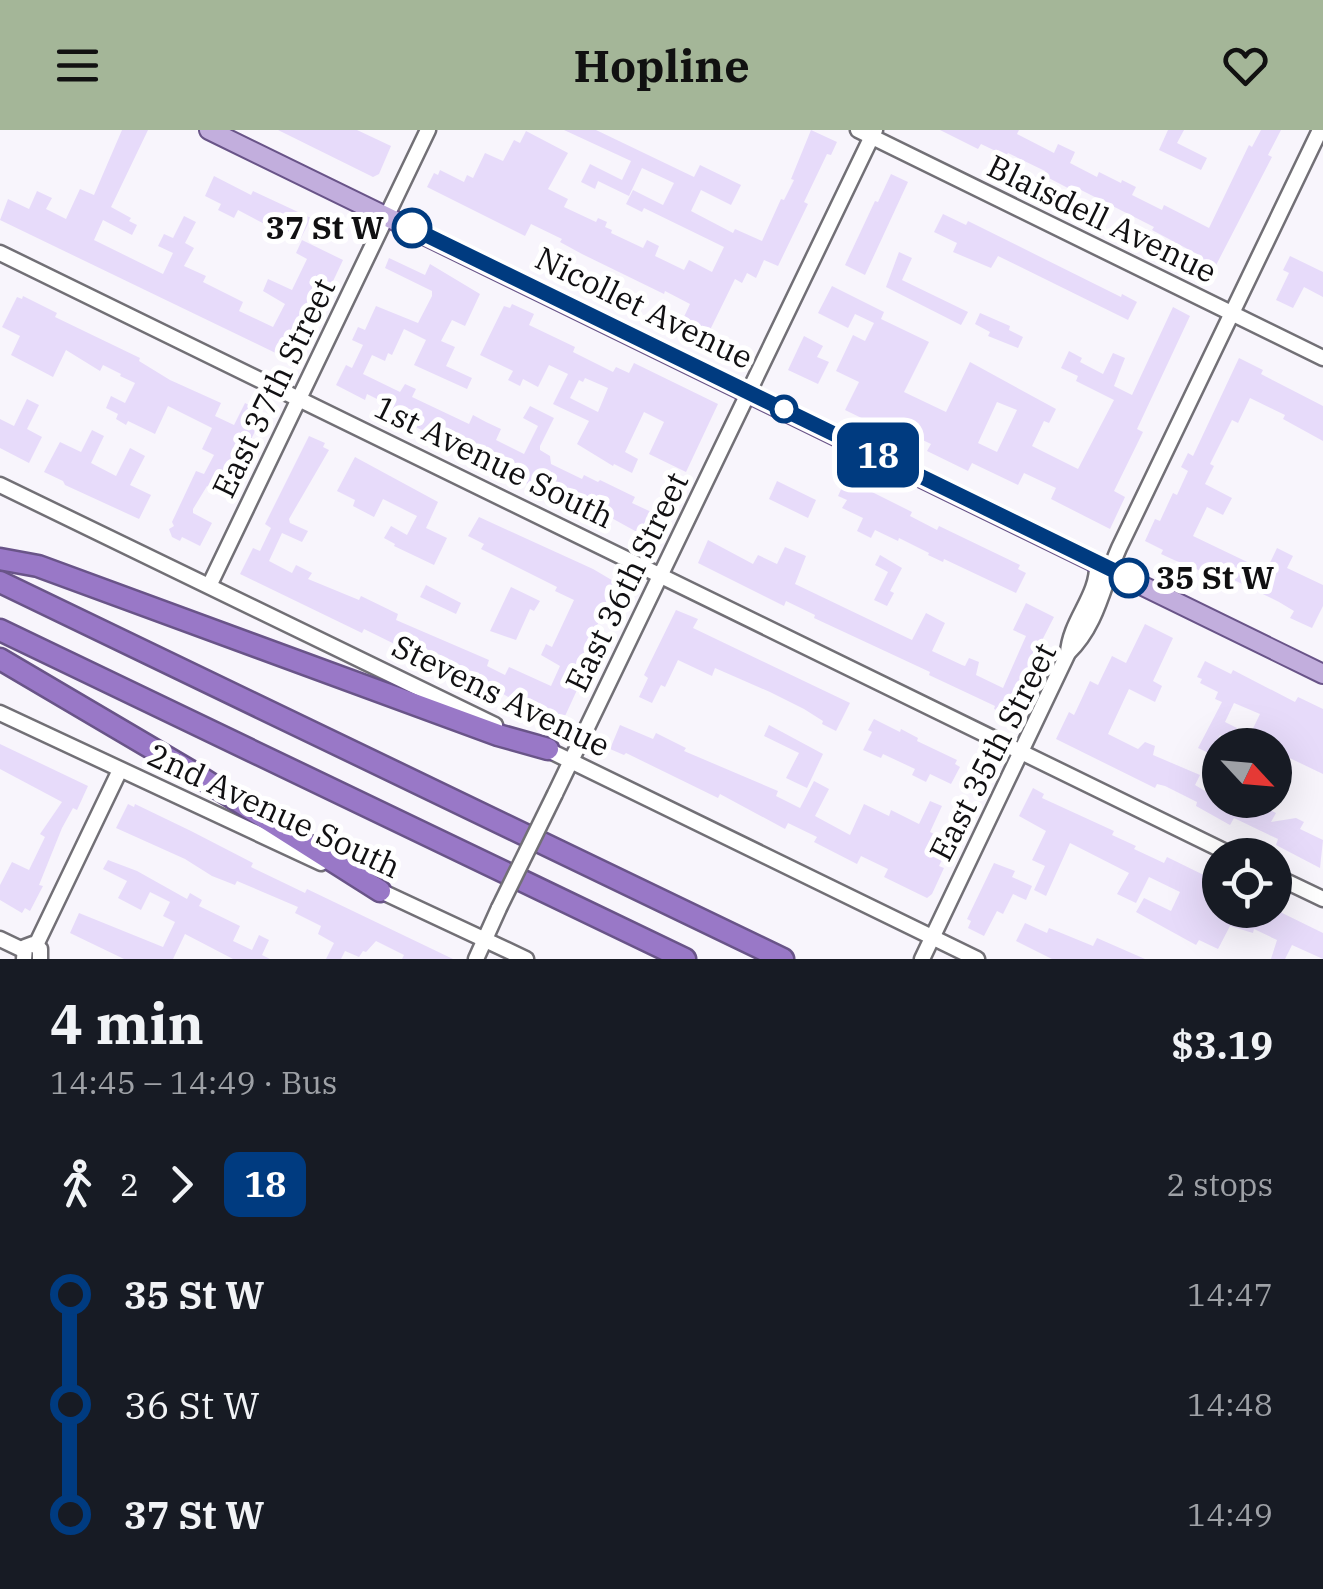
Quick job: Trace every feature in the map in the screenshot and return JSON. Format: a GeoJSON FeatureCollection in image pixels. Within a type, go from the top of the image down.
{"type":"FeatureCollection","features":[{"type":"Feature","properties":{"kind":"highway"},"geometry":{"type":"LineString","coordinates":[[0,560],[38,566],[548,750]]}},
{"type":"Feature","properties":{"kind":"highway"},"geometry":{"type":"LineString","coordinates":[[0,582],[784,959]]}},
{"type":"Feature","properties":{"kind":"highway"},"geometry":{"type":"LineString","coordinates":[[0,630],[684,959]]}},
{"type":"Feature","properties":{"kind":"highway"},"geometry":{"type":"LineString","coordinates":[[0,659],[192,772],[380,891]]}},
{"type":"Feature","properties":{"kind":"main road","name":"Nicollet Avenue"},"geometry":{"type":"LineString","coordinates":[[208,130],[1323,674]]}},
{"type":"Feature","properties":{"kind":"street","name":"East 37th Street"},"geometry":{"type":"LineString","coordinates":[[210,584],[428,130]]}},
{"type":"Feature","properties":{"kind":"street","name":"Blaisdell Avenue"},"geometry":{"type":"LineString","coordinates":[[858,130],[874,133],[1323,358]]}},
{"type":"Feature","properties":{"kind":"street","name":"East 35th Street"},"geometry":{"type":"LineString","coordinates":[[922,959],[1068,653],[1080,641],[1106,590],[1104,566],[1320,130]]}},
{"type":"Feature","properties":{"kind":"street","name":"East 36th Street"},"geometry":{"type":"LineString","coordinates":[[476,959],[874,133]]}},
{"type":"Feature","properties":{"kind":"street","name":"1st Avenue South"},"geometry":{"type":"LineString","coordinates":[[0,254],[1202,841]]}},
{"type":"Feature","properties":{"kind":"street","name":"Stevens Avenue"},"geometry":{"type":"LineString","coordinates":[[0,485],[977,959]]}},
{"type":"Feature","properties":{"kind":"street","name":"2nd Avenue South"},"geometry":{"type":"LineString","coordinates":[[0,712],[526,959]]}},
{"type":"Feature","properties":{"kind":"street"},"geometry":{"type":"LineString","coordinates":[[0,939],[34,955],[120,770]]}},
{"type":"Feature","properties":{"kind":"street"},"geometry":{"type":"LineString","coordinates":[[1292,884],[1323,899]]}},
{"type":"Feature","properties":{"kind":"building"},"geometry":{"type":"Polygon","coordinates":[[[122,130],[148,130],[111,207],[137,225],[132,235],[103,220],[94,240],[163,274],[173,253],[158,246],[164,234],[173,238],[184,216],[196,222],[185,243],[194,248],[184,266],[206,276],[203,282],[243,302],[239,311],[273,327],[285,304],[263,291],[268,279],[292,290],[307,259],[296,253],[302,240],[343,260],[327,294],[318,290],[301,325],[305,331],[290,360],[0,220],[8,199],[29,209],[37,191],[52,198],[46,209],[66,219],[80,189],[94,195],[122,130]]]}},
{"type":"Feature","properties":{"kind":"building"},"geometry":{"type":"Polygon","coordinates":[[[278,130],[357,130],[391,146],[379,174],[373,177],[278,130]]]}},
{"type":"Feature","properties":{"kind":"building"},"geometry":{"type":"Polygon","coordinates":[[[564,130],[596,130],[694,177],[700,165],[741,185],[731,205],[701,190],[691,211],[733,233],[735,229],[762,241],[794,180],[791,179],[811,130],[837,142],[804,202],[808,204],[778,266],[764,260],[756,278],[747,273],[742,283],[735,279],[709,332],[683,319],[690,304],[665,291],[664,294],[582,254],[531,224],[525,236],[427,187],[440,170],[464,182],[467,175],[473,178],[485,153],[503,161],[514,140],[520,143],[526,131],[568,153],[548,189],[568,199],[564,207],[596,222],[598,218],[607,222],[605,227],[611,233],[643,248],[647,240],[659,246],[655,256],[684,270],[689,260],[712,272],[724,247],[644,208],[642,212],[626,204],[633,190],[663,205],[674,183],[642,168],[629,196],[598,181],[595,189],[581,182],[590,164],[622,180],[631,161],[564,130]]]}},
{"type":"Feature","properties":{"kind":"building"},"geometry":{"type":"Polygon","coordinates":[[[940,130],[1019,130],[1017,134],[1054,153],[1058,144],[1075,152],[1070,163],[1097,177],[1099,172],[1121,183],[1122,180],[1136,187],[1132,195],[1162,210],[1164,205],[1209,228],[1249,145],[1252,147],[1261,130],[1281,130],[1268,155],[1272,157],[1213,271],[1193,261],[1197,254],[1152,230],[1154,227],[1081,190],[1079,194],[1008,153],[1006,156],[981,144],[978,149],[940,130]]]}},
{"type":"Feature","properties":{"kind":"building"},"geometry":{"type":"Polygon","coordinates":[[[1168,130],[1184,130],[1177,143],[1207,158],[1201,170],[1159,150],[1168,130]]]}},
{"type":"Feature","properties":{"kind":"building"},"geometry":{"type":"Polygon","coordinates":[[[891,174],[908,182],[865,275],[845,265],[891,174]]]}},
{"type":"Feature","properties":{"kind":"building"},"geometry":{"type":"Polygon","coordinates":[[[214,176],[311,218],[299,242],[238,210],[234,218],[218,210],[221,204],[205,196],[214,176]]]}},
{"type":"Feature","properties":{"kind":"building"},"geometry":{"type":"Polygon","coordinates":[[[943,214],[966,225],[968,221],[1137,302],[1128,320],[998,256],[991,268],[953,252],[957,243],[934,232],[943,214]]]}},
{"type":"Feature","properties":{"kind":"building"},"geometry":{"type":"Polygon","coordinates":[[[899,252],[912,258],[902,280],[968,312],[961,325],[886,287],[899,252]]]}},
{"type":"Feature","properties":{"kind":"building"},"geometry":{"type":"Polygon","coordinates":[[[1290,256],[1323,272],[1323,297],[1304,287],[1293,308],[1276,300],[1289,273],[1283,270],[1290,256]]]}},
{"type":"Feature","properties":{"kind":"building"},"geometry":{"type":"Polygon","coordinates":[[[389,258],[425,275],[430,264],[480,294],[465,326],[452,320],[441,341],[455,347],[446,366],[472,378],[467,389],[414,365],[426,340],[404,329],[392,355],[388,353],[385,361],[372,355],[363,374],[400,392],[405,384],[416,389],[412,397],[469,424],[473,415],[501,429],[496,440],[524,454],[538,426],[523,418],[530,406],[554,418],[540,446],[550,456],[551,464],[582,479],[584,475],[600,480],[635,497],[632,503],[660,516],[651,534],[646,537],[597,510],[561,500],[526,483],[528,480],[515,472],[389,415],[393,407],[367,394],[365,400],[336,385],[346,365],[352,368],[363,345],[352,340],[358,327],[365,330],[376,306],[418,323],[432,296],[432,291],[385,268],[389,258]]]}},
{"type":"Feature","properties":{"kind":"building"},"geometry":{"type":"Polygon","coordinates":[[[832,286],[884,312],[881,319],[929,342],[904,392],[946,412],[970,362],[1056,409],[1049,423],[1044,421],[1032,446],[1078,469],[1114,400],[1076,381],[1078,376],[1061,368],[1069,351],[1103,374],[1113,353],[1125,358],[1114,386],[1132,395],[1173,307],[1190,316],[1137,429],[1143,432],[1114,491],[1125,497],[1110,529],[1051,499],[1056,488],[1024,473],[1018,485],[972,463],[968,471],[927,451],[931,444],[881,420],[878,426],[845,410],[859,382],[836,371],[853,335],[865,341],[874,323],[855,314],[848,328],[818,313],[832,286]],[[997,402],[978,443],[997,452],[1017,410],[997,402]]]}},
{"type":"Feature","properties":{"kind":"building"},"geometry":{"type":"Polygon","coordinates":[[[23,296],[57,313],[55,317],[140,358],[139,361],[170,380],[221,403],[215,416],[234,425],[245,403],[260,410],[258,413],[263,415],[224,494],[207,486],[193,509],[193,513],[212,523],[200,546],[182,537],[180,541],[172,537],[169,529],[174,526],[172,522],[196,471],[204,474],[214,455],[202,449],[212,428],[168,406],[155,434],[128,421],[126,425],[116,419],[118,414],[106,408],[111,396],[125,403],[135,383],[121,374],[103,365],[100,371],[66,350],[53,377],[11,355],[20,336],[2,327],[17,297],[23,296]]]}},
{"type":"Feature","properties":{"kind":"building"},"geometry":{"type":"Polygon","coordinates":[[[512,304],[534,314],[529,325],[575,347],[573,352],[613,372],[616,367],[629,373],[634,363],[718,404],[686,472],[649,454],[664,422],[644,412],[625,452],[638,459],[632,473],[577,444],[589,421],[553,404],[568,374],[549,365],[538,387],[523,379],[520,386],[508,380],[513,371],[480,355],[504,306],[510,308],[512,304]],[[585,378],[583,382],[579,380],[570,398],[598,412],[608,388],[585,378]]]}},
{"type":"Feature","properties":{"kind":"building"},"geometry":{"type":"Polygon","coordinates":[[[980,313],[1010,326],[1009,330],[1023,337],[1018,348],[988,336],[990,332],[975,324],[980,313]]]}},
{"type":"Feature","properties":{"kind":"building"},"geometry":{"type":"Polygon","coordinates":[[[804,336],[823,346],[817,357],[829,362],[818,384],[788,370],[804,336]]]}},
{"type":"Feature","properties":{"kind":"building"},"geometry":{"type":"Polygon","coordinates":[[[1239,358],[1323,406],[1323,441],[1283,419],[1285,415],[1250,398],[1238,423],[1232,420],[1210,464],[1214,466],[1205,484],[1232,498],[1223,515],[1207,507],[1193,536],[1266,571],[1277,548],[1293,556],[1287,568],[1323,585],[1323,606],[1312,628],[1290,618],[1294,611],[1279,602],[1203,565],[1201,571],[1174,560],[1145,541],[1173,493],[1177,495],[1188,471],[1181,467],[1188,453],[1193,456],[1239,358]]]}},
{"type":"Feature","properties":{"kind":"building"},"geometry":{"type":"Polygon","coordinates":[[[27,399],[39,405],[27,429],[42,437],[29,463],[0,448],[0,419],[14,426],[27,399]]]}},
{"type":"Feature","properties":{"kind":"building"},"geometry":{"type":"Polygon","coordinates":[[[92,430],[104,436],[91,463],[116,476],[130,448],[145,456],[130,485],[151,495],[139,519],[44,472],[60,442],[81,452],[92,430]]]}},
{"type":"Feature","properties":{"kind":"building"},"geometry":{"type":"Polygon","coordinates":[[[309,436],[325,443],[323,447],[329,450],[289,519],[308,531],[302,542],[282,533],[269,561],[292,573],[296,565],[312,573],[308,579],[359,600],[361,596],[398,614],[396,620],[489,660],[487,666],[505,675],[509,667],[551,686],[560,666],[541,655],[546,644],[552,647],[574,600],[555,591],[557,587],[481,549],[484,544],[468,536],[479,517],[593,569],[627,589],[612,618],[603,613],[592,636],[600,640],[560,727],[498,691],[364,629],[362,633],[240,574],[253,548],[260,551],[271,528],[265,524],[309,436]]]}},
{"type":"Feature","properties":{"kind":"building"},"geometry":{"type":"Polygon","coordinates":[[[355,457],[438,502],[426,528],[447,538],[434,565],[384,538],[391,526],[407,535],[417,516],[383,499],[374,517],[353,506],[355,500],[337,491],[355,457]]]}},
{"type":"Feature","properties":{"kind":"building"},"geometry":{"type":"Polygon","coordinates":[[[860,473],[871,479],[866,489],[912,512],[910,516],[1020,565],[1018,569],[1026,573],[1016,593],[928,555],[899,538],[898,541],[875,530],[871,538],[857,531],[863,518],[842,508],[847,500],[838,496],[845,481],[854,485],[860,473]]]}},
{"type":"Feature","properties":{"kind":"building"},"geometry":{"type":"Polygon","coordinates":[[[777,481],[816,500],[808,518],[769,499],[777,481]]]}},
{"type":"Feature","properties":{"kind":"building"},"geometry":{"type":"Polygon","coordinates":[[[708,540],[753,564],[758,555],[777,564],[785,547],[806,556],[795,584],[912,640],[926,613],[945,623],[932,651],[965,666],[969,658],[979,662],[976,675],[1003,688],[1026,636],[1013,630],[1026,603],[1054,617],[1033,658],[1036,659],[1026,681],[1033,685],[1017,720],[929,675],[930,672],[814,618],[815,615],[786,601],[784,606],[698,563],[708,540]]]}},
{"type":"Feature","properties":{"kind":"building"},"geometry":{"type":"Polygon","coordinates":[[[880,555],[902,568],[887,606],[874,600],[888,572],[875,565],[880,555]]]}},
{"type":"Feature","properties":{"kind":"building"},"geometry":{"type":"Polygon","coordinates":[[[426,585],[461,603],[456,614],[420,597],[426,585]]]}},
{"type":"Feature","properties":{"kind":"building"},"geometry":{"type":"Polygon","coordinates":[[[511,587],[540,601],[534,611],[530,609],[516,640],[490,631],[511,587]]]}},
{"type":"Feature","properties":{"kind":"building"},"geometry":{"type":"Polygon","coordinates":[[[676,610],[698,619],[693,628],[850,703],[836,731],[770,692],[715,668],[712,676],[678,660],[652,703],[639,697],[648,678],[644,675],[676,610]]]}},
{"type":"Feature","properties":{"kind":"building"},"geometry":{"type":"Polygon","coordinates":[[[1145,624],[1173,638],[1153,681],[1162,686],[1155,702],[1129,689],[1108,734],[1138,749],[1145,742],[1155,746],[1153,755],[1200,775],[1195,785],[1202,789],[1202,809],[1196,806],[1197,802],[1165,786],[1157,784],[1155,788],[1056,739],[1069,712],[1074,715],[1090,681],[1098,685],[1112,656],[1126,663],[1145,624]]]}},
{"type":"Feature","properties":{"kind":"building"},"geometry":{"type":"Polygon","coordinates":[[[1205,661],[1231,674],[1233,670],[1295,702],[1298,697],[1323,709],[1323,774],[1292,759],[1292,728],[1253,728],[1260,714],[1234,703],[1225,722],[1237,728],[1208,728],[1222,702],[1215,699],[1218,692],[1200,683],[1202,679],[1197,677],[1205,661]]]}},
{"type":"Feature","properties":{"kind":"building"},"geometry":{"type":"Polygon","coordinates":[[[874,719],[957,760],[955,764],[960,767],[951,784],[930,774],[926,782],[912,775],[915,769],[883,754],[881,758],[863,750],[874,719]]]}},
{"type":"Feature","properties":{"kind":"building"},"geometry":{"type":"Polygon","coordinates":[[[620,725],[653,739],[656,733],[686,748],[684,751],[778,791],[776,796],[800,808],[814,781],[829,789],[815,816],[850,835],[864,804],[889,816],[891,810],[919,824],[930,801],[942,806],[930,832],[951,842],[939,866],[944,868],[932,894],[927,898],[884,877],[888,869],[861,856],[857,864],[814,842],[817,837],[788,823],[785,829],[720,794],[718,798],[610,749],[620,725]]]}},
{"type":"Feature","properties":{"kind":"building"},"geometry":{"type":"Polygon","coordinates":[[[769,725],[823,754],[807,788],[786,778],[799,753],[764,736],[769,725]]]}},
{"type":"Feature","properties":{"kind":"building"},"geometry":{"type":"Polygon","coordinates":[[[0,744],[88,786],[77,810],[73,808],[62,828],[39,885],[43,886],[30,911],[25,908],[22,913],[0,900],[0,885],[12,862],[29,870],[45,837],[40,834],[62,802],[0,769],[0,744]]]}},
{"type":"Feature","properties":{"kind":"building"},"geometry":{"type":"Polygon","coordinates":[[[1033,788],[1044,794],[1042,798],[1114,831],[1112,835],[1136,846],[1134,849],[1164,863],[1167,857],[1202,874],[1202,928],[1229,928],[1218,949],[1199,940],[1196,945],[1136,912],[1144,898],[1171,911],[1180,892],[1149,877],[1136,903],[1117,894],[1129,873],[1070,843],[1046,896],[1034,890],[1045,866],[1032,860],[1046,831],[1019,816],[1033,788]]]}},
{"type":"Feature","properties":{"kind":"building"},"geometry":{"type":"Polygon","coordinates":[[[128,804],[191,831],[305,893],[307,889],[453,959],[402,959],[404,955],[376,941],[359,957],[345,951],[341,959],[326,959],[334,943],[318,934],[321,926],[295,913],[298,907],[237,881],[235,885],[212,876],[185,859],[116,828],[128,804]]]}},
{"type":"Feature","properties":{"kind":"building"},"geometry":{"type":"Polygon","coordinates":[[[1234,818],[1273,818],[1271,822],[1296,818],[1304,822],[1300,829],[1323,840],[1320,868],[1292,853],[1292,838],[1276,838],[1234,818]]]}},
{"type":"Feature","properties":{"kind":"building"},"geometry":{"type":"Polygon","coordinates":[[[108,860],[187,899],[190,893],[202,900],[199,906],[240,926],[233,941],[252,950],[259,935],[269,940],[262,955],[270,959],[233,959],[185,934],[173,959],[124,959],[70,933],[79,913],[163,947],[175,922],[163,916],[170,902],[150,892],[141,910],[118,898],[127,881],[103,869],[108,860]]]}},
{"type":"Feature","properties":{"kind":"building"},"geometry":{"type":"Polygon","coordinates":[[[994,863],[1015,871],[1012,877],[1032,886],[1026,900],[1013,894],[1003,914],[997,911],[984,936],[968,928],[971,921],[967,919],[994,863]]]}},
{"type":"Feature","properties":{"kind":"building"},"geometry":{"type":"Polygon","coordinates":[[[1292,918],[1323,933],[1323,959],[1292,945],[1285,959],[1271,959],[1277,940],[1254,929],[1253,933],[1237,928],[1292,928],[1292,918]]]}},
{"type":"Feature","properties":{"kind":"building"},"geometry":{"type":"Polygon","coordinates":[[[1025,923],[1093,946],[1097,938],[1145,959],[1052,959],[1016,941],[1025,923]]]}},
{"type":"Feature","properties":{"kind":"bus line","name":"18"},"geometry":{"type":"LineString","coordinates":[[412,228],[1129,578]]}},
{"type":"Feature","properties":{"kind":"place","name":"37 St W"},"geometry":{"type":"Point","coordinates":[412,228]}},
{"type":"Feature","properties":{"kind":"place","name":"35 St W"},"geometry":{"type":"Point","coordinates":[1129,578]}}]}
